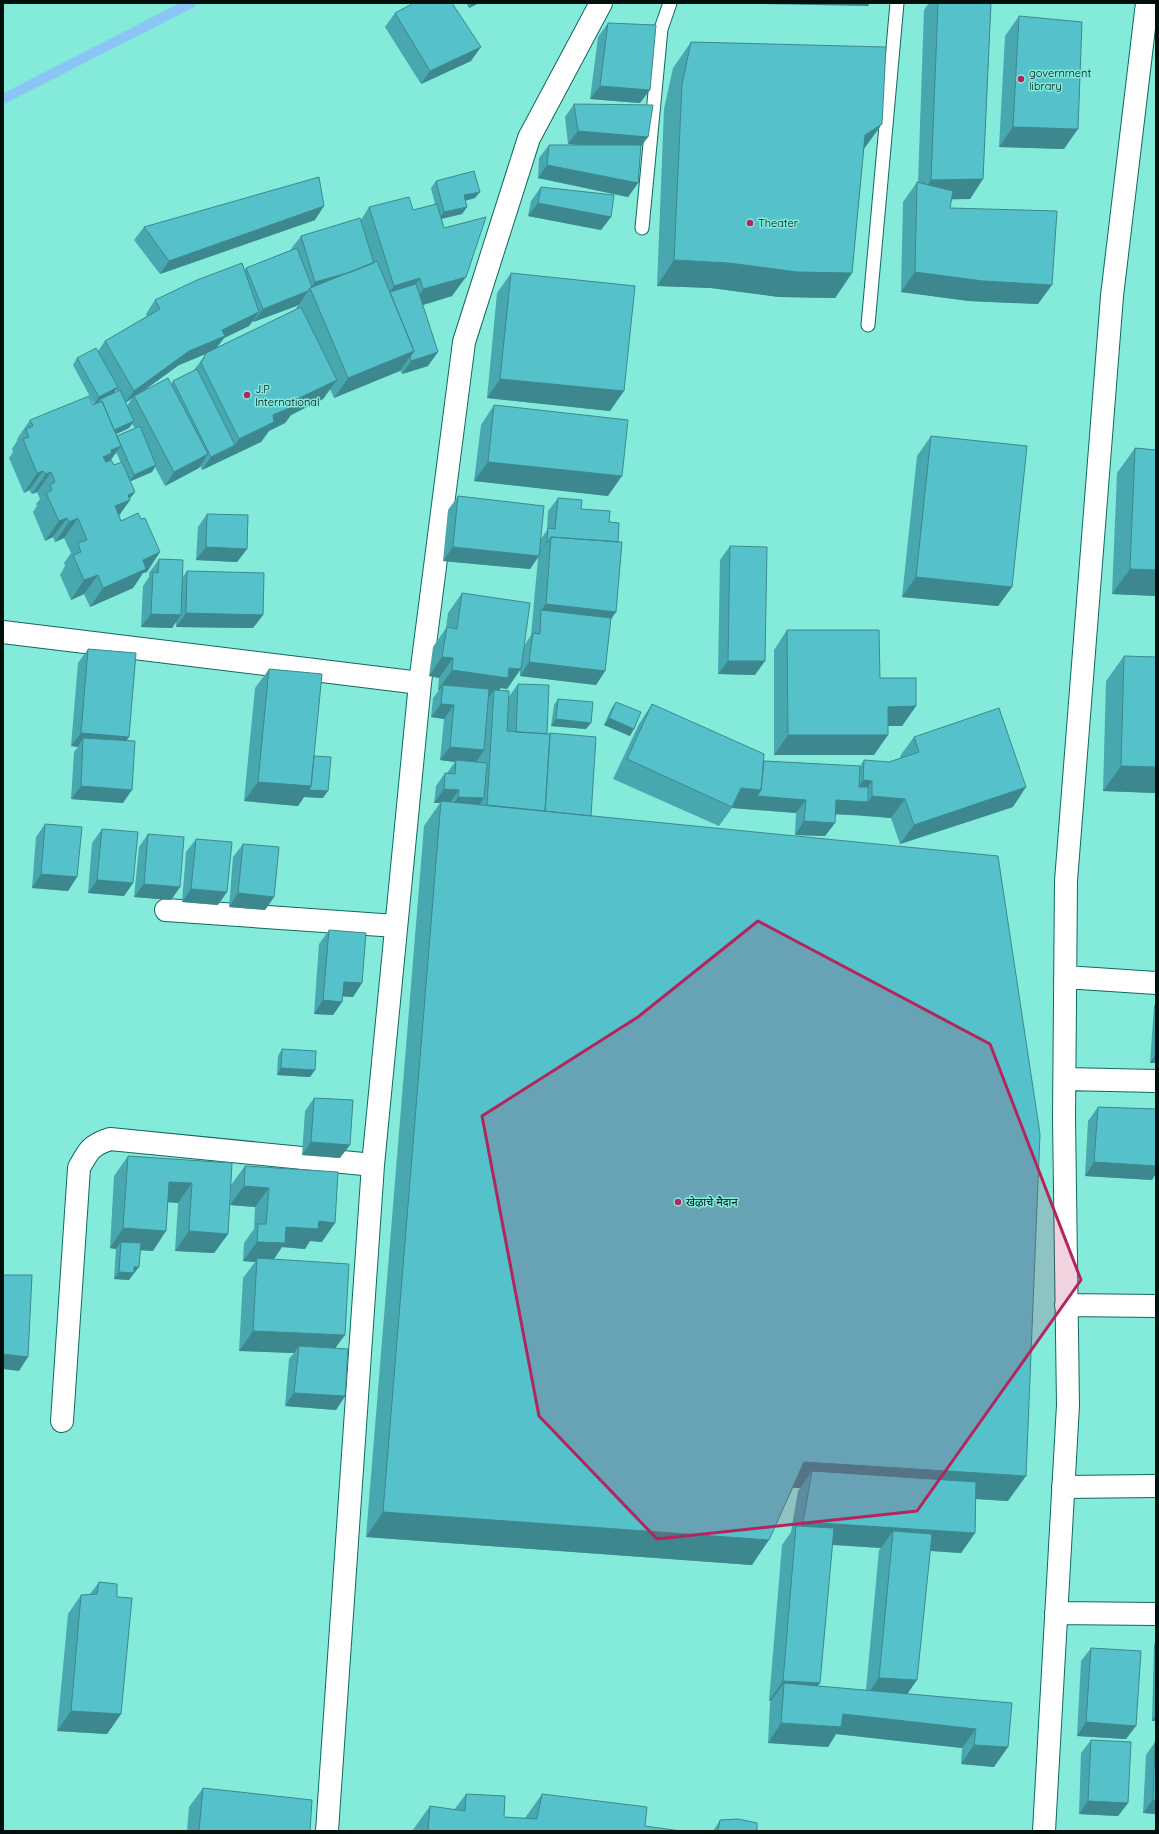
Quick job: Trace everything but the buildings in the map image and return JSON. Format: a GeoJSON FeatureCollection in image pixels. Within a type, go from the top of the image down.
{"type":"FeatureCollection","features":[{"type":"Feature","properties":{"kind":"street"},"geometry":{"type":"LineString","coordinates":[[327,1831],[373,1165],[420,683],[464,342],[530,138],[601,3]]}},
{"type":"Feature","properties":{"kind":"street"},"geometry":{"type":"LineString","coordinates":[[1044,1831],[1068,1405],[1065,1079],[1066,881],[1112,296],[1146,3]]}},
{"type":"Feature","properties":{"kind":"street"},"geometry":{"type":"LineString","coordinates":[[3,632],[420,683]]}},
{"type":"Feature","properties":{"kind":"street"},"geometry":{"type":"LineString","coordinates":[[166,910],[396,926]]}},
{"type":"Feature","properties":{"kind":"street"},"geometry":{"type":"LineString","coordinates":[[1065,977],[1156,983]]}},
{"type":"Feature","properties":{"kind":"street"},"geometry":{"type":"LineString","coordinates":[[1065,1079],[1156,1081]]}},
{"type":"Feature","properties":{"kind":"street"},"geometry":{"type":"LineString","coordinates":[[62,1421],[79,1168],[87,1152],[97,1143],[110,1139],[373,1165]]}},
{"type":"Feature","properties":{"kind":"street"},"geometry":{"type":"LineString","coordinates":[[1066,1305],[1156,1306]]}},
{"type":"Feature","properties":{"kind":"street"},"geometry":{"type":"LineString","coordinates":[[1063,1487],[1156,1486]]}},
{"type":"Feature","properties":{"kind":"street"},"geometry":{"type":"LineString","coordinates":[[1056,1613],[1156,1614]]}},
{"type":"Feature","properties":{"kind":"lane"},"geometry":{"type":"LineString","coordinates":[[642,228],[661,29],[670,3]]}},
{"type":"Feature","properties":{"kind":"lane"},"geometry":{"type":"LineString","coordinates":[[868,326],[897,3]]}},
{"type":"Feature","properties":{"kind":"highlighted area"},"geometry":{"type":"Polygon","coordinates":[[[758,921],[990,1044],[1081,1280],[917,1511],[657,1539],[539,1416],[482,1116],[638,1017],[758,921]]]}},
{"type":"Feature","properties":{"kind":"waterway"},"geometry":{"type":"LineString","coordinates":[[3,99],[191,3]]}},
{"type":"Feature","properties":{"kind":"place","name":"government library"},"geometry":{"type":"Point","coordinates":[1021,79]}},
{"type":"Feature","properties":{"kind":"place","name":"Theater"},"geometry":{"type":"Point","coordinates":[750,223]}},
{"type":"Feature","properties":{"kind":"place","name":"J.P International"},"geometry":{"type":"Point","coordinates":[247,395]}},
{"type":"Feature","properties":{"kind":"place","name":"खेऴाचे मैदान"},"geometry":{"type":"Point","coordinates":[678,1202]}}]}
